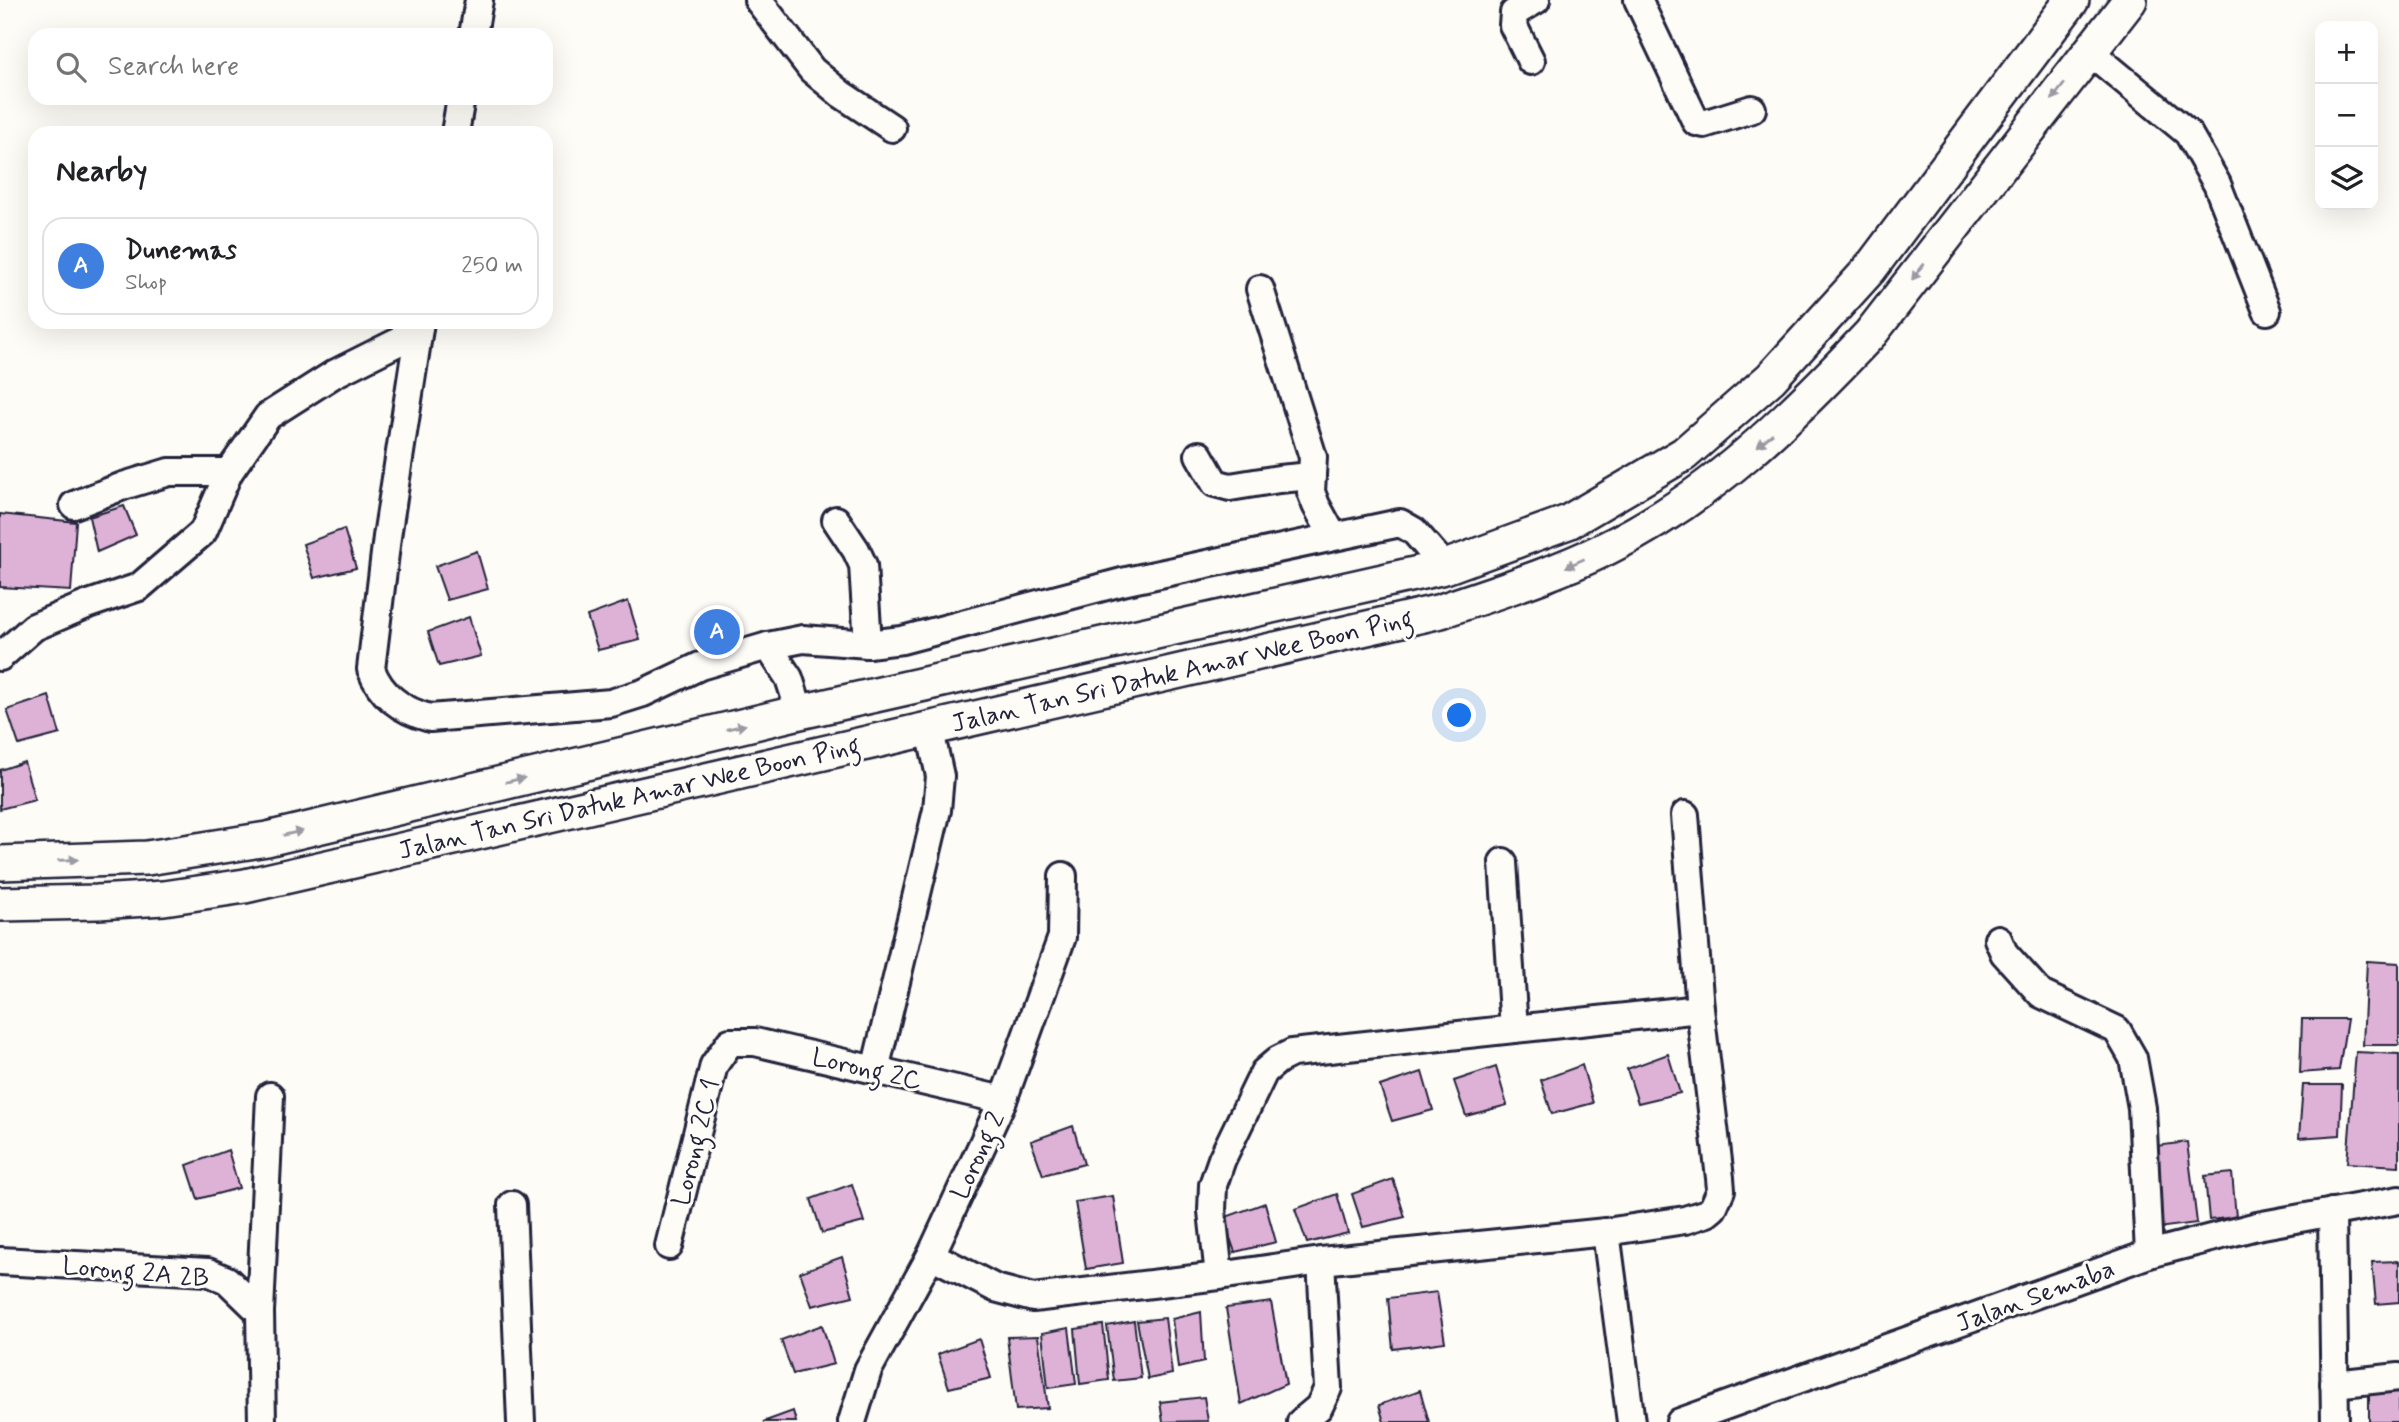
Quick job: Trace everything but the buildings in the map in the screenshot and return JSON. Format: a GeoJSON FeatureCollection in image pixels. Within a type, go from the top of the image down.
{"type":"FeatureCollection","features":[{"type":"Feature","properties":{"kind":"main road","name":"Jalan Tan Sri Datuk Amar Wee Boon Ping"},"geometry":{"type":"LineString","coordinates":[[0,863],[147,858],[267,839],[800,712],[1445,567],[1568,523],[1684,454],[1771,378],[1869,270],[2073,0]]}},
{"type":"Feature","properties":{"kind":"main road","name":"Jalan Tan Sri Datuk Amar Wee Boon Ping"},"geometry":{"type":"LineString","coordinates":[[0,904],[164,898],[245,886],[1441,611],[1538,579],[1606,549],[1666,514],[1718,479],[1774,432],[1871,333],[2130,0]]}},
{"type":"Feature","properties":{"kind":"street"},"geometry":{"type":"LineString","coordinates":[[474,28],[479,0]]}},
{"type":"Feature","properties":{"kind":"street"},"geometry":{"type":"LineString","coordinates":[[758,0],[812,70],[841,94],[892,128]]}},
{"type":"Feature","properties":{"kind":"street"},"geometry":{"type":"LineString","coordinates":[[1531,61],[1513,25],[1514,13],[1536,0]]}},
{"type":"Feature","properties":{"kind":"street"},"geometry":{"type":"LineString","coordinates":[[1638,0],[1696,122],[1704,124],[1752,109]]}},
{"type":"Feature","properties":{"kind":"street"},"geometry":{"type":"LineString","coordinates":[[2090,51],[2188,133],[2217,184],[2267,311]]}},
{"type":"Feature","properties":{"kind":"street"},"geometry":{"type":"LineString","coordinates":[[456,126],[460,105]]}},
{"type":"Feature","properties":{"kind":"street"},"geometry":{"type":"LineString","coordinates":[[1260,289],[1313,457],[1311,492],[1315,505],[1333,536]]}},
{"type":"Feature","properties":{"kind":"street"},"geometry":{"type":"LineString","coordinates":[[0,657],[34,627],[139,587],[203,532],[229,472],[268,416],[334,374],[398,342],[411,329]]}},
{"type":"Feature","properties":{"kind":"street"},"geometry":{"type":"LineString","coordinates":[[417,329],[371,669],[376,682],[388,697],[411,713],[430,718],[611,703],[643,693],[700,666],[768,646],[803,639],[869,644],[902,640],[1122,582],[1400,523],[1414,531],[1445,567]]}},
{"type":"Feature","properties":{"kind":"street"},"geometry":{"type":"LineString","coordinates":[[1199,455],[1215,483],[1230,487],[1312,477]]}},
{"type":"Feature","properties":{"kind":"street"},"geometry":{"type":"LineString","coordinates":[[74,505],[169,472],[229,472]]}},
{"type":"Feature","properties":{"kind":"street"},"geometry":{"type":"LineString","coordinates":[[836,520],[863,565],[869,644]]}},
{"type":"Feature","properties":{"kind":"street"},"geometry":{"type":"LineString","coordinates":[[768,646],[789,678],[800,712]]}},
{"type":"Feature","properties":{"kind":"street"},"geometry":{"type":"LineString","coordinates":[[875,1069],[937,810],[940,776],[929,727]]}},
{"type":"Feature","properties":{"kind":"street"},"geometry":{"type":"LineString","coordinates":[[931,1255],[995,1288],[1033,1298],[1321,1261],[1606,1232],[1685,1220],[1707,1213],[1718,1201],[1720,1178],[1700,1009],[1685,815]]}},
{"type":"Feature","properties":{"kind":"street"},"geometry":{"type":"LineString","coordinates":[[1503,862],[1514,1029]]}},
{"type":"Feature","properties":{"kind":"street","name":"Lorong 2"},"geometry":{"type":"LineString","coordinates":[[852,1422],[868,1370],[931,1255],[1003,1100],[1062,937],[1063,876]]}},
{"type":"Feature","properties":{"kind":"street"},"geometry":{"type":"LineString","coordinates":[[1998,939],[2004,953],[2041,995],[2117,1030],[2133,1058],[2142,1108],[2149,1254]]}},
{"type":"Feature","properties":{"kind":"street"},"geometry":{"type":"LineString","coordinates":[[1219,1276],[1212,1210],[1213,1185],[1222,1159],[1264,1072],[1278,1060],[1292,1053],[1700,1009]]}},
{"type":"Feature","properties":{"kind":"street","name":"Lorong 2C"},"geometry":{"type":"LineString","coordinates":[[730,1042],[755,1042],[1003,1100]]}},
{"type":"Feature","properties":{"kind":"street","name":"Lorong 2C 1"},"geometry":{"type":"LineString","coordinates":[[669,1246],[714,1065],[730,1042]]}},
{"type":"Feature","properties":{"kind":"street"},"geometry":{"type":"LineString","coordinates":[[262,1422],[260,1312],[270,1096]]}},
{"type":"Feature","properties":{"kind":"street","name":"Jalan Semaba"},"geometry":{"type":"LineString","coordinates":[[1680,1422],[2149,1254],[2257,1226],[2399,1200]]}},
{"type":"Feature","properties":{"kind":"street"},"geometry":{"type":"LineString","coordinates":[[512,1205],[521,1422]]}},
{"type":"Feature","properties":{"kind":"street"},"geometry":{"type":"LineString","coordinates":[[2332,1212],[2335,1422]]}},
{"type":"Feature","properties":{"kind":"street"},"geometry":{"type":"LineString","coordinates":[[1606,1232],[1631,1422]]}},
{"type":"Feature","properties":{"kind":"street","name":"Lorong 2A 2B"},"geometry":{"type":"LineString","coordinates":[[0,1261],[208,1272],[227,1280],[260,1312]]}},
{"type":"Feature","properties":{"kind":"street"},"geometry":{"type":"LineString","coordinates":[[1301,1422],[1319,1407],[1328,1388],[1321,1261]]}},
{"type":"Feature","properties":{"kind":"street"},"geometry":{"type":"LineString","coordinates":[[2334,1384],[2399,1377]]}},
{"type":"Feature","properties":{"kind":"place","name":"Dunemas"},"geometry":{"type":"Point","coordinates":[717,632]}}]}
